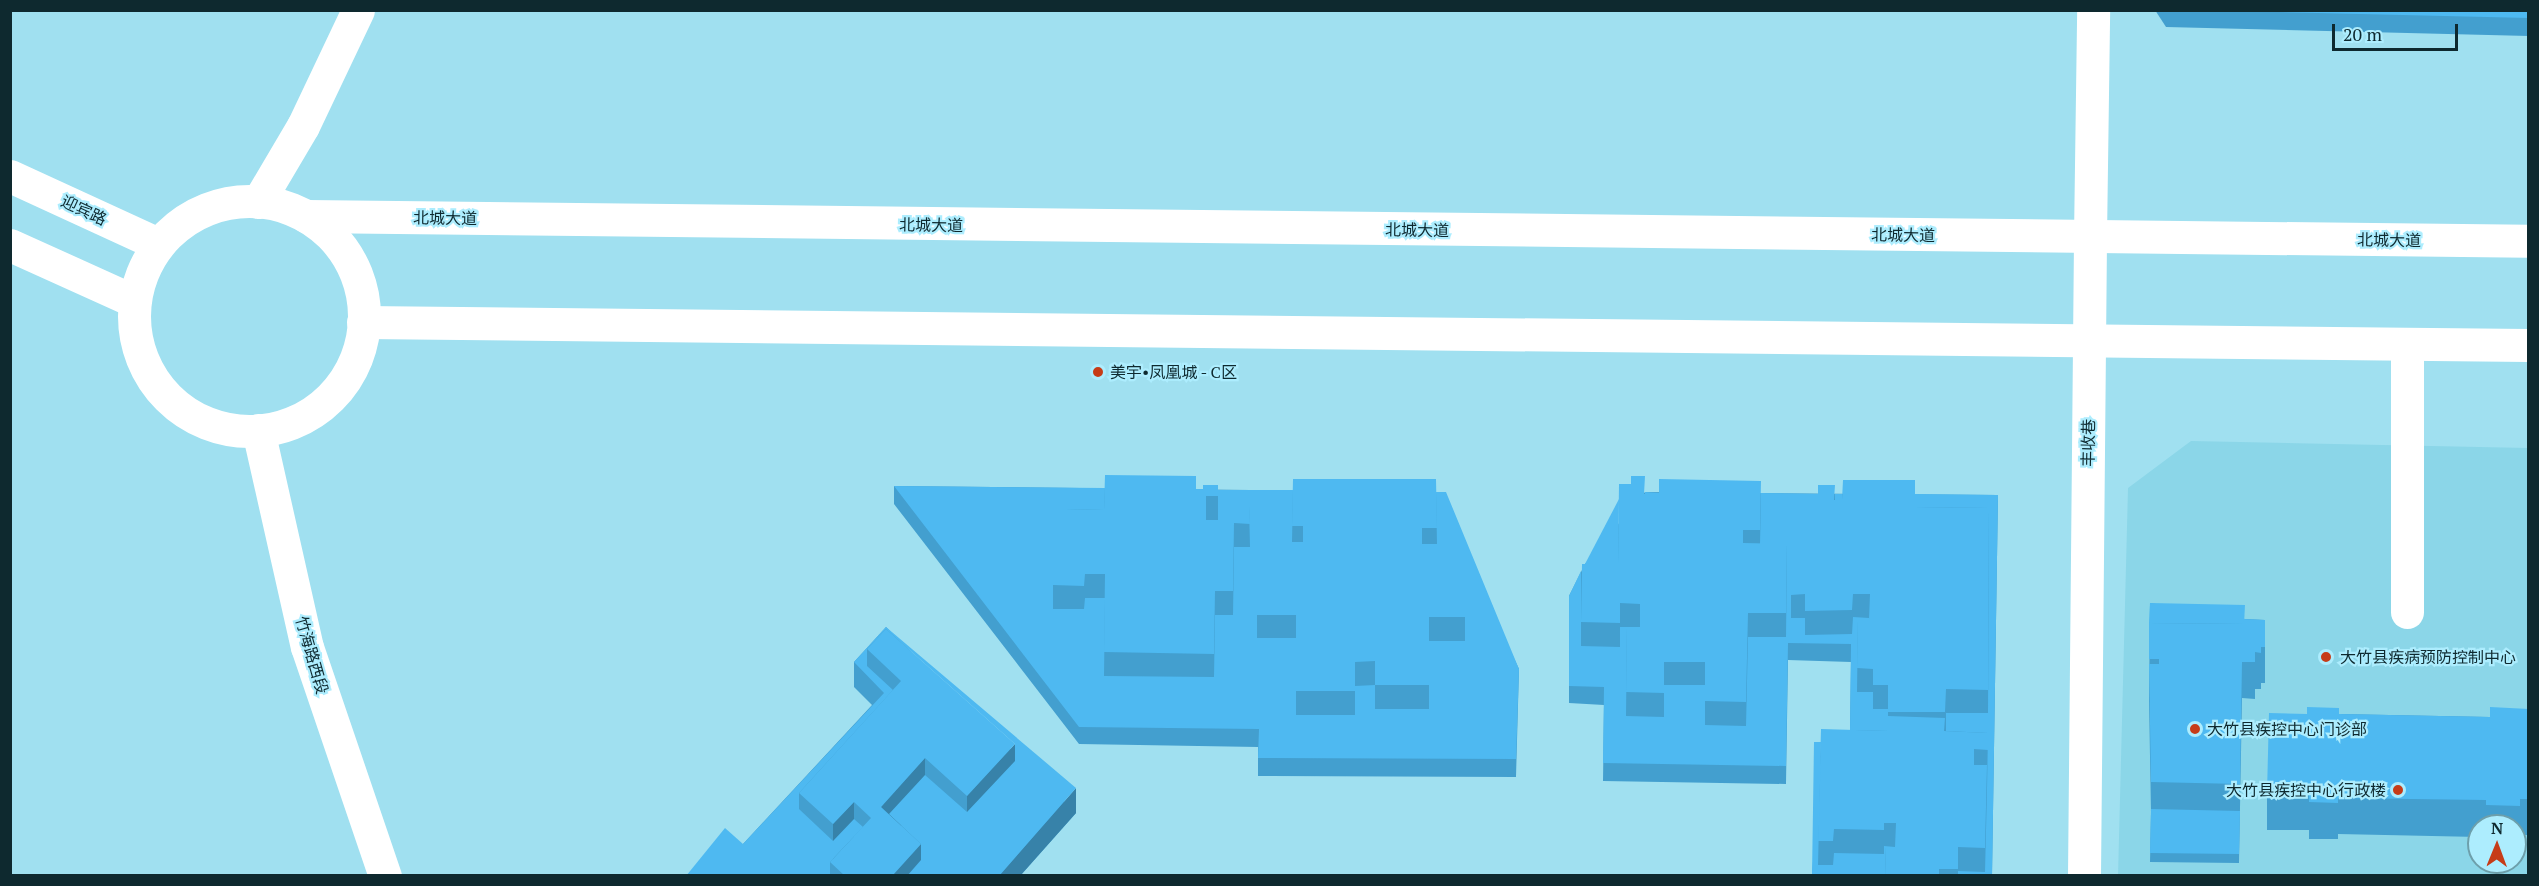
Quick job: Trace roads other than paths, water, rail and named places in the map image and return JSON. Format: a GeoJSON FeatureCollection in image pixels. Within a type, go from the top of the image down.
{"type":"FeatureCollection","features":[{"type":"Feature","properties":{"kind":"main road"},"geometry":{"type":"LineString","coordinates":[[258,202],[303,126],[358,10]]}},
{"type":"Feature","properties":{"kind":"main road","name":"丰收巷"},"geometry":{"type":"LineString","coordinates":[[2084,876],[2093,10]]}},
{"type":"Feature","properties":{"kind":"main road","name":"迎宾路"},"geometry":{"type":"LineString","coordinates":[[10,176],[158,244]]}},
{"type":"Feature","properties":{"kind":"main road"},"geometry":{"type":"LineString","coordinates":[[236,201],[258,202],[306,216],[333,239],[349,261],[360,286],[363,322],[354,361],[332,394],[299,419],[258,430],[217,426],[198,419],[165,395],[152,379],[136,342],[134,301],[147,261],[158,244],[193,215],[236,201]]}},
{"type":"Feature","properties":{"kind":"main road","name":"北城大道"},"geometry":{"type":"LineString","coordinates":[[306,216],[2529,242]]}},
{"type":"Feature","properties":{"kind":"main road"},"geometry":{"type":"LineString","coordinates":[[10,245],[134,301]]}},
{"type":"Feature","properties":{"kind":"main road"},"geometry":{"type":"LineString","coordinates":[[363,322],[2529,345]]}},
{"type":"Feature","properties":{"kind":"main road"},"geometry":{"type":"LineString","coordinates":[[2407,344],[2407,612]]}},
{"type":"Feature","properties":{"kind":"main road","name":"竹海路西段"},"geometry":{"type":"LineString","coordinates":[[258,430],[307,647],[385,876]]}},
{"type":"Feature","properties":{"kind":"place","name":"美宇•凤凰城 - C区"},"geometry":{"type":"Point","coordinates":[1098,372]}},
{"type":"Feature","properties":{"kind":"place","name":"大竹县疾病预防控制中心"},"geometry":{"type":"Point","coordinates":[2326,657]}},
{"type":"Feature","properties":{"kind":"place","name":"大竹县疾控中心门诊部"},"geometry":{"type":"Point","coordinates":[2195,729]}},
{"type":"Feature","properties":{"kind":"place","name":"大竹县疾控中心行政楼"},"geometry":{"type":"Point","coordinates":[2398,790]}}]}
